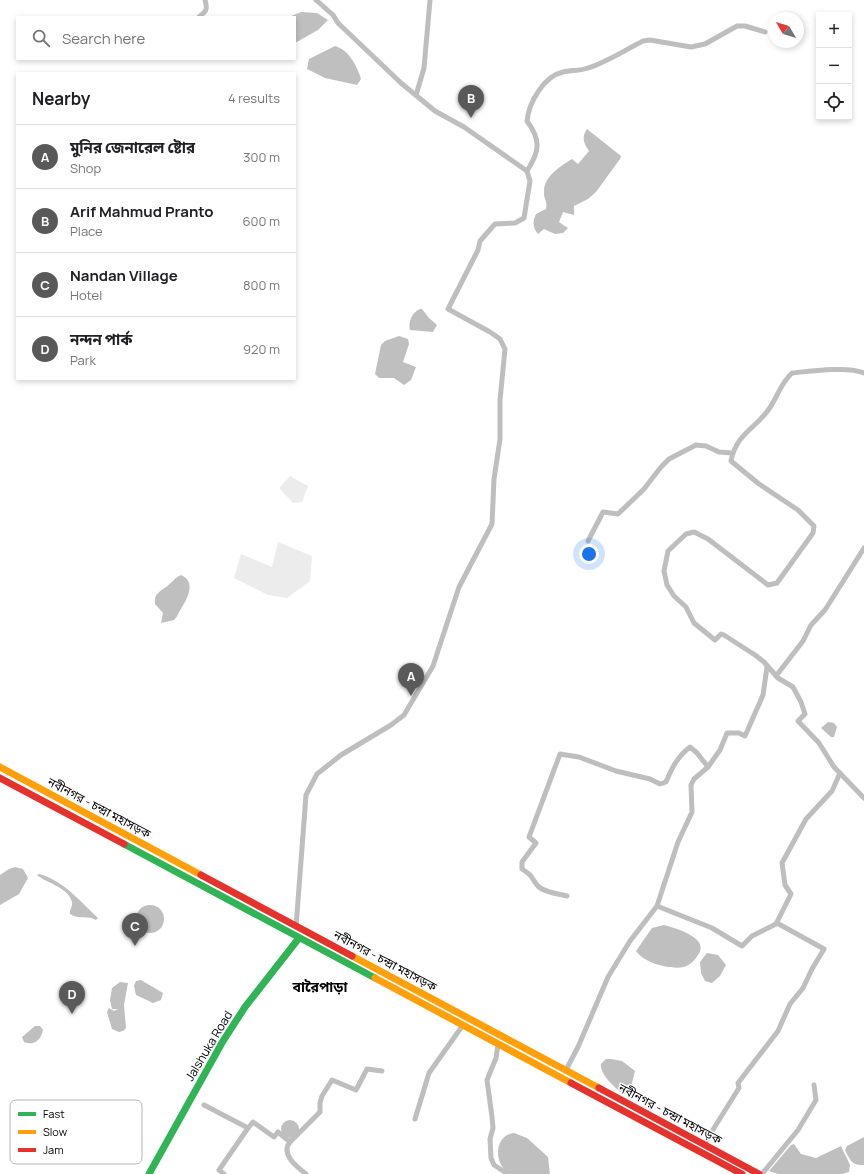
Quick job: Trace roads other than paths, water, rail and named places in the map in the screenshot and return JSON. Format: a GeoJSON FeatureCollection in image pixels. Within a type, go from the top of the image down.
{"type":"FeatureCollection","features":[{"type":"Feature","properties":{"kind":"main road","name":"নবীনগর - চন্দ্রা মহাসড়ক"},"geometry":{"type":"LineString","coordinates":[[0,767],[759,1174]]}},
{"type":"Feature","properties":{"kind":"main road","name":"নবীনগর - চন্দ্রা মহাসড়ক"},"geometry":{"type":"LineString","coordinates":[[0,778],[742,1174]]}},
{"type":"Feature","properties":{"kind":"main road"},"geometry":{"type":"LineString","coordinates":[[86,824],[90,816]]}},
{"type":"Feature","properties":{"kind":"main road","name":"Jalshuka Road"},"geometry":{"type":"LineString","coordinates":[[149,1174],[223,1041],[232,1030],[245,1008],[299,938]]}},
{"type":"Feature","properties":{"kind":"street"},"geometry":{"type":"LineString","coordinates":[[200,16],[207,11],[208,8],[205,0]]}},
{"type":"Feature","properties":{"kind":"street"},"geometry":{"type":"LineString","coordinates":[[296,927],[306,795],[318,774],[341,755],[391,725],[404,715],[433,666],[459,587],[492,524],[494,479],[500,439],[500,400],[505,349],[500,339],[495,335],[448,309],[478,250],[480,241],[495,224],[515,223],[524,218],[530,181],[527,171],[464,126],[435,111],[416,95],[338,23],[333,15],[316,0]]}},
{"type":"Feature","properties":{"kind":"street"},"geometry":{"type":"LineString","coordinates":[[416,95],[424,68],[430,0]]}},
{"type":"Feature","properties":{"kind":"street"},"geometry":{"type":"LineString","coordinates":[[527,171],[538,147],[536,135],[527,121],[528,117],[533,101],[553,75],[564,71],[587,69],[643,41],[650,40],[691,47],[705,44],[738,26],[745,26],[765,32]]}},
{"type":"Feature","properties":{"kind":"street"},"geometry":{"type":"LineString","coordinates":[[864,372],[850,369],[832,371],[817,370],[792,373],[778,390],[769,409],[744,433],[732,453],[730,461],[758,484],[798,510],[814,526],[814,533],[777,583],[768,585],[708,539],[694,532],[686,534],[668,551],[664,571],[667,585],[674,596],[686,607],[694,623],[715,640],[721,634],[724,635],[755,655],[776,676],[793,687],[801,702],[805,714],[798,721],[819,743],[840,773],[864,798]]}},
{"type":"Feature","properties":{"kind":"street"},"geometry":{"type":"LineString","coordinates":[[588,541],[604,512],[618,514],[644,490],[661,466],[669,459],[696,445],[706,446],[719,452],[732,453]]}},
{"type":"Feature","properties":{"kind":"street"},"geometry":{"type":"LineString","coordinates":[[776,676],[803,641],[811,625],[825,610],[864,548]]}},
{"type":"Feature","properties":{"kind":"street"},"geometry":{"type":"LineString","coordinates":[[566,1070],[578,1047],[608,977],[630,941],[657,906],[678,842],[692,812],[690,785],[694,779],[708,767],[720,750],[727,733],[739,733],[745,736],[764,695],[767,667]]}},
{"type":"Feature","properties":{"kind":"street"},"geometry":{"type":"LineString","coordinates":[[567,896],[543,890],[537,886],[532,876],[522,869],[522,862],[536,843],[529,837],[560,754],[579,757],[616,771],[650,779],[660,784],[666,782],[676,759],[690,747],[702,758],[708,767]]}},
{"type":"Feature","properties":{"kind":"street"},"geometry":{"type":"LineString","coordinates":[[657,906],[712,928],[742,946],[752,936],[777,923],[791,894],[785,885],[782,863],[806,819],[832,791],[840,773]]}},
{"type":"Feature","properties":{"kind":"street"},"geometry":{"type":"LineString","coordinates":[[704,1144],[739,1088],[738,1083],[778,1031],[790,1004],[804,988],[812,969],[824,949],[777,923]]}},
{"type":"Feature","properties":{"kind":"street"},"geometry":{"type":"LineString","coordinates":[[415,1119],[429,1073],[463,1024]]}},
{"type":"Feature","properties":{"kind":"street"},"geometry":{"type":"LineString","coordinates":[[498,1043],[496,1058],[487,1080],[493,1128],[490,1139],[491,1158],[494,1165],[508,1174]]}},
{"type":"Feature","properties":{"kind":"street"},"geometry":{"type":"LineString","coordinates":[[306,1174],[290,1159],[287,1149],[290,1142],[298,1135],[308,1122],[320,1112],[322,1096],[332,1080],[356,1090],[367,1069],[382,1071]]}},
{"type":"Feature","properties":{"kind":"street"},"geometry":{"type":"LineString","coordinates":[[762,1174],[798,1130],[816,1100],[814,1085]]}},
{"type":"Feature","properties":{"kind":"street"},"geometry":{"type":"LineString","coordinates":[[204,1105],[248,1128]]}},
{"type":"Feature","properties":{"kind":"street"},"geometry":{"type":"LineString","coordinates":[[224,1174],[219,1170],[253,1122],[274,1137],[278,1132],[290,1142]]}},
{"type":"Feature","properties":{"kind":"place","name":"Arif Mahmud Pranto"},"geometry":{"type":"Point","coordinates":[471,118]}},
{"type":"Feature","properties":{"kind":"place","name":"মুনির জেনারেল ষ্টোর"},"geometry":{"type":"Point","coordinates":[411,696]}},
{"type":"Feature","properties":{"kind":"place","name":"Nandan Village"},"geometry":{"type":"Point","coordinates":[135,946]}},
{"type":"Feature","properties":{"kind":"place","name":"নন্দন পার্ক"},"geometry":{"type":"Point","coordinates":[72,1014]}},
{"type":"Feature","properties":{"kind":"district","name":"বারৈপাড়া"},"geometry":{"type":"Point","coordinates":[320,987]}}]}
